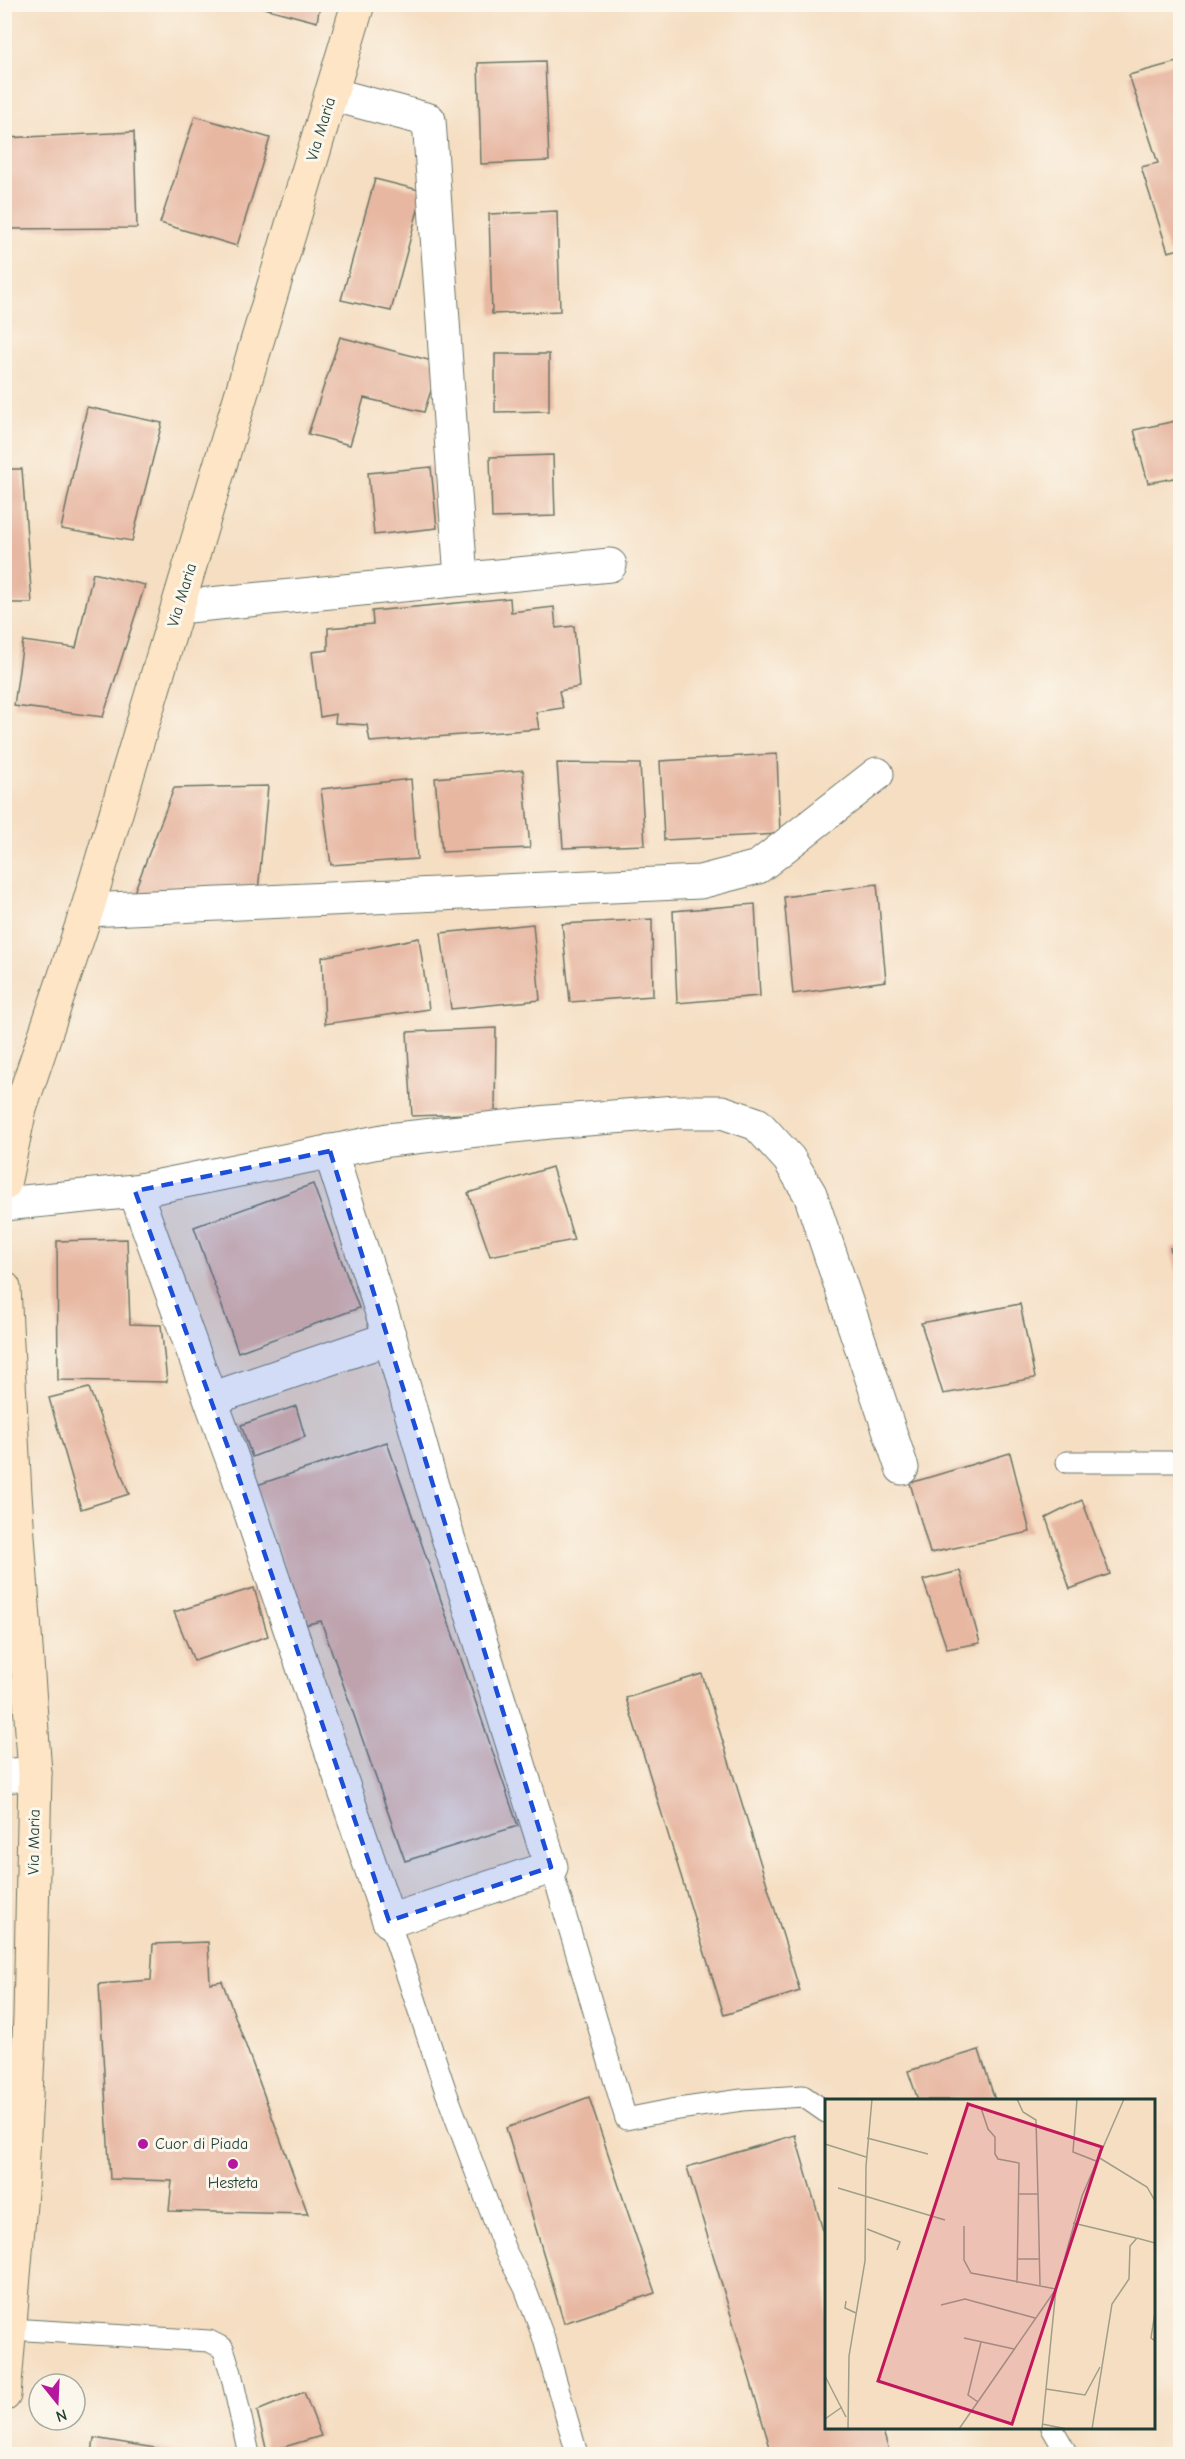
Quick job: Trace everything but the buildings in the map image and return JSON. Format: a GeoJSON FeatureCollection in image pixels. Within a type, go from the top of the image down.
{"type":"FeatureCollection","features":[{"type":"Feature","properties":{"kind":"street","name":"Via Maria"},"geometry":{"type":"LineString","coordinates":[[4,1184],[21,1109],[87,910],[358,4]]}},
{"type":"Feature","properties":{"kind":"street"},"geometry":{"type":"LineString","coordinates":[[331,94],[429,120],[461,579]]}},
{"type":"Feature","properties":{"kind":"street"},"geometry":{"type":"LineString","coordinates":[[178,607],[610,565]]}},
{"type":"Feature","properties":{"kind":"street"},"geometry":{"type":"LineString","coordinates":[[87,910],[700,882],[758,867],[877,774]]}},
{"type":"Feature","properties":{"kind":"street"},"geometry":{"type":"LineString","coordinates":[[4,1204],[135,1191],[388,1140],[549,1122],[676,1112],[722,1112],[757,1124],[789,1159],[810,1194],[902,1468]]}},
{"type":"Feature","properties":{"kind":"street"},"geometry":{"type":"LineString","coordinates":[[135,1191],[211,1399],[389,1921],[551,1867],[431,1483],[390,1338],[330,1150]]}},
{"type":"Feature","properties":{"kind":"street","name":"Via Maria"},"geometry":{"type":"LineString","coordinates":[[4,1288],[15,1494],[20,1774],[30,2017],[21,2192],[5,2378]]}},
{"type":"Feature","properties":{"kind":"street"},"geometry":{"type":"LineString","coordinates":[[211,1399],[390,1338]]}},
{"type":"Feature","properties":{"kind":"lane"},"geometry":{"type":"LineString","coordinates":[[1067,1462],[1180,1462]]}},
{"type":"Feature","properties":{"kind":"lane"},"geometry":{"type":"LineString","coordinates":[[551,1867],[626,2119],[742,2100],[803,2096],[825,2111]]}},
{"type":"Feature","properties":{"kind":"lane"},"geometry":{"type":"LineString","coordinates":[[389,1921],[446,2092],[505,2250],[525,2288],[543,2336],[577,2454]]}},
{"type":"Feature","properties":{"kind":"lane"},"geometry":{"type":"LineString","coordinates":[[10,2329],[209,2341],[223,2348],[231,2373],[249,2454]]}},
{"type":"Feature","properties":{"kind":"lane"},"geometry":{"type":"LineString","coordinates":[[1053,2429],[1067,2454]]}},
{"type":"Feature","properties":{"kind":"highlighted area"},"geometry":{"type":"Polygon","coordinates":[[[330,1151],[551,1867],[389,1921],[238,1475],[135,1191],[330,1151]]]}},
{"type":"Feature","properties":{"kind":"place","name":"Cuor di Piada"},"geometry":{"type":"Point","coordinates":[143,2144]}},
{"type":"Feature","properties":{"kind":"place","name":"Hesteta"},"geometry":{"type":"Point","coordinates":[233,2164]}}]}
